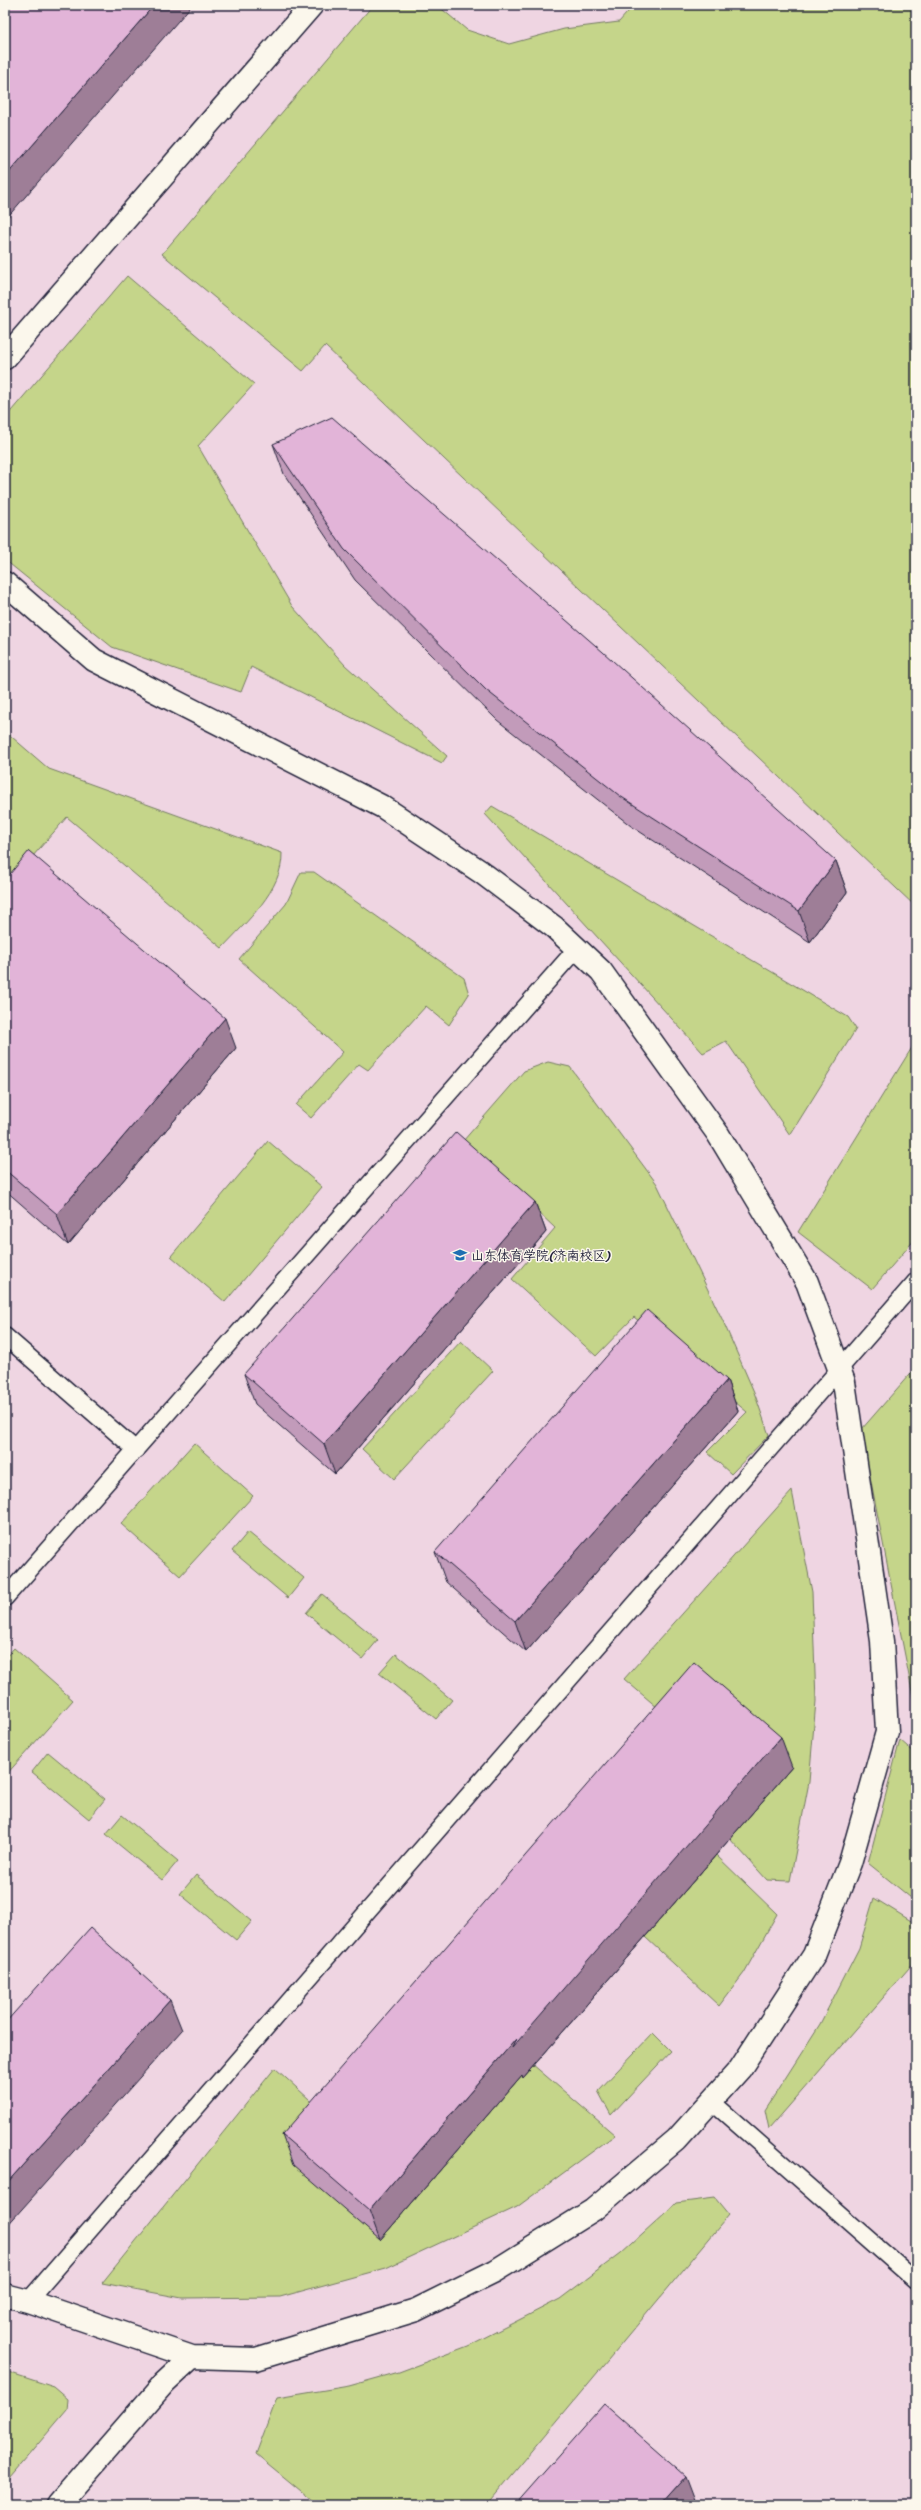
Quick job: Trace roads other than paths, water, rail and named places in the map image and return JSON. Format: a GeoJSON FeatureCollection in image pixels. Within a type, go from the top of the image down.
{"type":"FeatureCollection","features":[{"type":"Feature","properties":{"kind":"street"},"geometry":{"type":"LineString","coordinates":[[5,358],[312,5]]}},
{"type":"Feature","properties":{"kind":"street"},"geometry":{"type":"LineString","coordinates":[[5,582],[94,660],[168,699],[283,754],[383,807],[481,872],[554,927],[601,971],[718,1134],[807,1282],[840,1369],[844,1382],[882,1641],[887,1732],[850,1863],[814,1955],[740,2068],[676,2140],[592,2210],[494,2271],[416,2310],[256,2359],[192,2357],[28,2301],[5,2295]]}},
{"type":"Feature","properties":{"kind":"street"},"geometry":{"type":"LineString","coordinates":[[58,2505],[165,2382],[192,2357]]}},
{"type":"Feature","properties":{"kind":"lane"},"geometry":{"type":"LineString","coordinates":[[5,1598],[576,948]]}},
{"type":"Feature","properties":{"kind":"lane"},"geometry":{"type":"LineString","coordinates":[[28,2301],[916,1281]]}},
{"type":"Feature","properties":{"kind":"lane"},"geometry":{"type":"LineString","coordinates":[[5,1336],[136,1450]]}},
{"type":"Feature","properties":{"kind":"lane"},"geometry":{"type":"LineString","coordinates":[[711,2101],[916,2281]]}},
{"type":"Feature","properties":{"kind":"place","name":"山东体育学院(济南校区)"},"geometry":{"type":"Point","coordinates":[460,1255]}}]}
